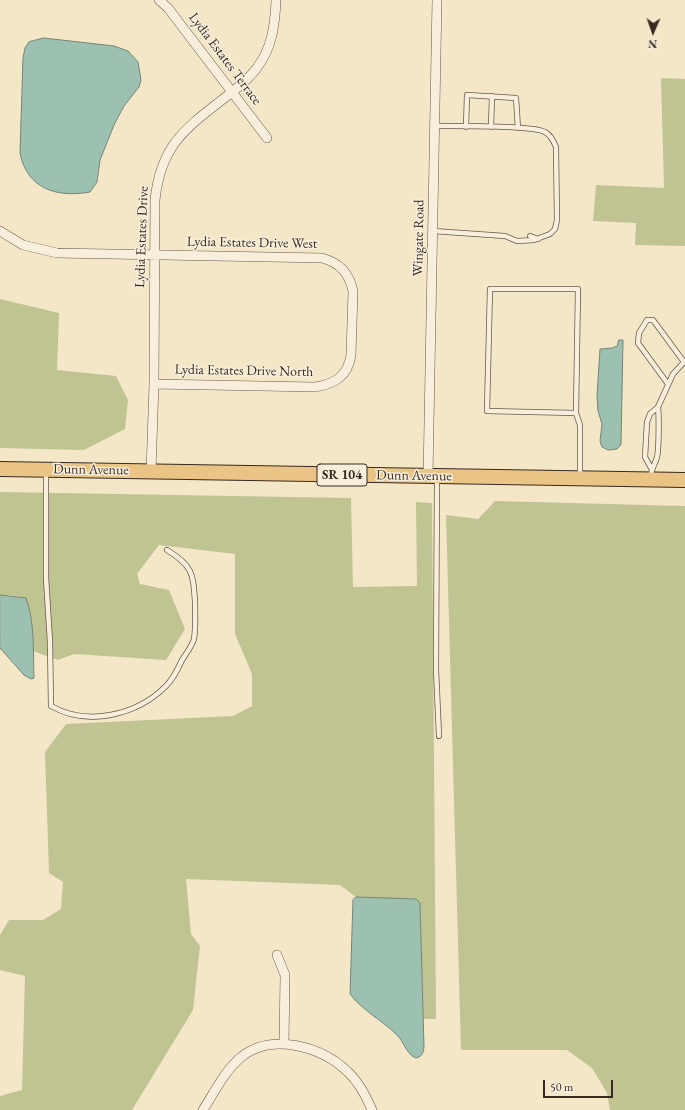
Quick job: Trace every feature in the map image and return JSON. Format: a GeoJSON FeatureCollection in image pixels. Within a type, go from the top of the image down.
{"type":"FeatureCollection","features":[{"type":"Feature","properties":{"kind":"main road","name":"Dunn Avenue"},"geometry":{"type":"LineString","coordinates":[[0,469],[580,478],[651,474],[685,480]]}},
{"type":"Feature","properties":{"kind":"street","name":"Lydia Estates Terrace"},"geometry":{"type":"LineString","coordinates":[[159,0],[168,8],[267,138]]}},
{"type":"Feature","properties":{"kind":"street","name":"Lydia Estates Drive"},"geometry":{"type":"LineString","coordinates":[[151,471],[154,384],[154,255],[156,192],[160,170],[176,140],[187,128],[252,74],[264,56],[270,42],[274,28],[276,0]]}},
{"type":"Feature","properties":{"kind":"street","name":"Wingate Road"},"geometry":{"type":"LineString","coordinates":[[432,476],[434,126],[437,0]]}},
{"type":"Feature","properties":{"kind":"street","name":"Lydia Estates Drive West"},"geometry":{"type":"LineString","coordinates":[[0,231],[23,245],[45,252],[316,258],[332,261],[346,272],[351,281],[353,291],[352,318]]}},
{"type":"Feature","properties":{"kind":"street","name":"Lydia Estates Drive North"},"geometry":{"type":"LineString","coordinates":[[154,384],[327,386],[337,381],[350,366],[352,318]]}},
{"type":"Feature","properties":{"kind":"street"},"geometry":{"type":"LineString","coordinates":[[277,955],[285,975],[284,1044]]}},
{"type":"Feature","properties":{"kind":"street"},"geometry":{"type":"LineString","coordinates":[[202,1110],[229,1070],[240,1058],[256,1049],[269,1045],[284,1044],[296,1045],[316,1051],[332,1059],[348,1072],[360,1085],[372,1110]]}},
{"type":"Feature","properties":{"kind":"lane"},"geometry":{"type":"LineString","coordinates":[[466,127],[467,95],[516,98],[518,128]]}},
{"type":"Feature","properties":{"kind":"lane"},"geometry":{"type":"LineString","coordinates":[[491,127],[492,96]]}},
{"type":"Feature","properties":{"kind":"lane"},"geometry":{"type":"LineString","coordinates":[[434,126],[518,128],[545,132],[553,140],[556,147],[556,229],[550,234],[538,239],[518,241],[507,237]]}},
{"type":"Feature","properties":{"kind":"lane"},"geometry":{"type":"LineString","coordinates":[[433,231],[507,237],[516,236]]}},
{"type":"Feature","properties":{"kind":"lane"},"geometry":{"type":"LineString","coordinates":[[530,236],[538,239]]}},
{"type":"Feature","properties":{"kind":"lane"},"geometry":{"type":"LineString","coordinates":[[576,413],[487,411],[490,289],[578,289],[576,413],[580,425],[580,478]]}},
{"type":"Feature","properties":{"kind":"lane"},"geometry":{"type":"LineString","coordinates":[[651,474],[645,457],[647,422],[650,414],[658,407],[673,374],[684,361],[653,320],[647,320],[640,334],[638,343],[668,384]]}},
{"type":"Feature","properties":{"kind":"lane"},"geometry":{"type":"LineString","coordinates":[[651,474],[657,458],[660,416],[658,407]]}},
{"type":"Feature","properties":{"kind":"lane"},"geometry":{"type":"LineString","coordinates":[[46,470],[46,571],[50,642],[51,706],[60,711],[77,715],[113,715],[130,710],[151,698],[166,685],[193,640],[195,626],[194,580],[187,564],[167,550]]}},
{"type":"Feature","properties":{"kind":"lane"},"geometry":{"type":"LineString","coordinates":[[432,476],[439,736]]}},
{"type":"Feature","properties":{"kind":"shaded area"},"geometry":{"type":"Polygon","coordinates":[[[44,38],[114,46],[128,51],[138,62],[141,80],[139,87],[124,106],[114,125],[100,160],[97,182],[90,192],[66,194],[45,188],[29,175],[20,153],[23,58],[25,48],[29,42],[44,38]]]}},
{"type":"Feature","properties":{"kind":"shaded area"},"geometry":{"type":"Polygon","coordinates":[[[661,78],[685,79],[685,246],[635,245],[636,223],[593,221],[596,185],[664,188],[661,78]]]}},
{"type":"Feature","properties":{"kind":"shaded area"},"geometry":{"type":"Polygon","coordinates":[[[0,299],[59,313],[57,370],[116,376],[128,400],[125,429],[84,450],[0,448],[0,299]]]}},
{"type":"Feature","properties":{"kind":"shaded area"},"geometry":{"type":"Polygon","coordinates":[[[619,340],[623,340],[621,445],[617,449],[608,450],[602,447],[600,441],[602,424],[598,411],[597,396],[600,349],[617,346],[619,340]]]}},
{"type":"Feature","properties":{"kind":"shaded area"},"geometry":{"type":"Polygon","coordinates":[[[0,492],[351,498],[353,587],[417,586],[416,502],[432,503],[436,1019],[423,1019],[420,903],[416,899],[356,897],[340,885],[186,879],[191,934],[200,946],[193,1010],[132,1110],[0,1110],[0,1096],[22,1090],[25,976],[0,970],[0,935],[9,920],[43,920],[61,909],[63,882],[49,873],[45,752],[66,724],[233,716],[252,706],[252,674],[235,634],[235,554],[159,545],[137,574],[140,584],[169,590],[185,629],[166,660],[74,654],[58,660],[33,651],[30,610],[18,596],[0,595],[0,492]]]}},
{"type":"Feature","properties":{"kind":"shaded area"},"geometry":{"type":"Polygon","coordinates":[[[495,501],[685,506],[685,1110],[610,1110],[607,1093],[592,1068],[567,1050],[461,1050],[446,515],[478,519],[495,501]]]}},
{"type":"Feature","properties":{"kind":"shaded area"},"geometry":{"type":"Polygon","coordinates":[[[0,595],[26,598],[32,627],[34,678],[31,679],[24,675],[0,648],[0,595]]]}},
{"type":"Feature","properties":{"kind":"shaded area"},"geometry":{"type":"Polygon","coordinates":[[[356,897],[416,899],[420,903],[424,1047],[422,1054],[416,1058],[410,1054],[397,1035],[355,1000],[350,994],[353,900],[356,897]]]}}]}
